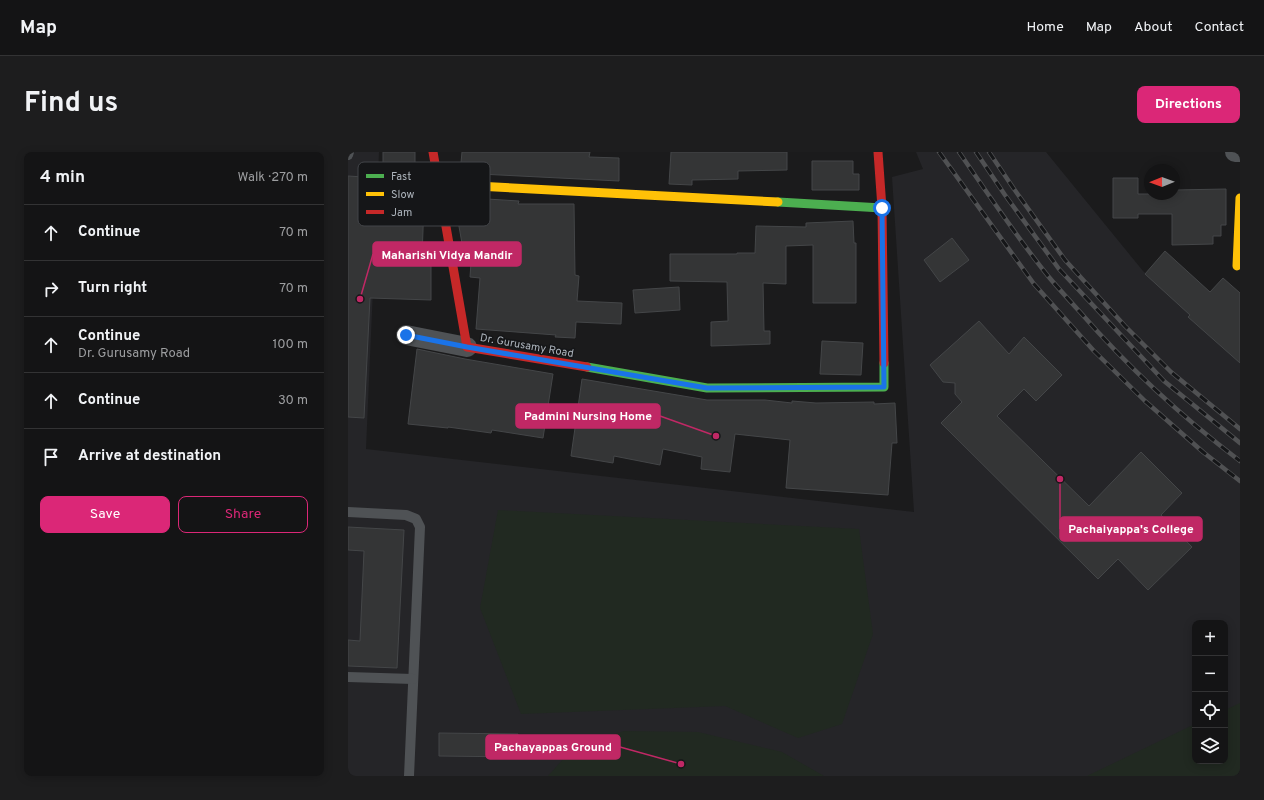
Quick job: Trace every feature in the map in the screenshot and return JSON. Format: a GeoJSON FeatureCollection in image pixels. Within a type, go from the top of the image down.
{"type":"FeatureCollection","features":[{"type":"Feature","properties":{"kind":"street","name":"Dr. Gurusamy Road"},"geometry":{"type":"LineString","coordinates":[[432,152],[434,162]]}},
{"type":"Feature","properties":{"kind":"street"},"geometry":{"type":"LineString","coordinates":[[490,187],[882,208],[878,152]]}},
{"type":"Feature","properties":{"kind":"street"},"geometry":{"type":"LineString","coordinates":[[1235,152],[1240,152]]}},
{"type":"Feature","properties":{"kind":"street"},"geometry":{"type":"LineString","coordinates":[[1236,266],[1240,198]]}},
{"type":"Feature","properties":{"kind":"street","name":"Dr. Gurusamy Road"},"geometry":{"type":"LineString","coordinates":[[445,226],[467,347],[707,388],[884,387],[882,208]]}},
{"type":"Feature","properties":{"kind":"street"},"geometry":{"type":"LineString","coordinates":[[406,335],[467,347]]}},
{"type":"Feature","properties":{"kind":"lane"},"geometry":{"type":"LineString","coordinates":[[348,512],[406,514],[416,519],[420,527],[409,776]]}},
{"type":"Feature","properties":{"kind":"lane"},"geometry":{"type":"LineString","coordinates":[[348,677],[413,678]]}},
{"type":"Feature","properties":{"kind":"shaded area"},"geometry":{"type":"Polygon","coordinates":[[[348,152],[379,152],[379,162],[358,162],[358,226],[376,226],[366,449],[914,512],[892,177],[923,169],[916,152],[1046,152],[1143,271],[1240,356],[1240,776],[348,776],[348,152]]]}},
{"type":"Feature","properties":{"kind":"shaded area"},"geometry":{"type":"Polygon","coordinates":[[[498,510],[859,529],[873,634],[842,724],[798,738],[725,706],[521,714],[480,608],[498,510]]]}},
{"type":"Feature","properties":{"kind":"shaded area"},"geometry":{"type":"Polygon","coordinates":[[[1240,703],[1240,776],[1087,776],[1192,725],[1192,764],[1228,764],[1228,709],[1240,703]]]}},
{"type":"Feature","properties":{"kind":"shaded area"},"geometry":{"type":"Polygon","coordinates":[[[624,731],[698,732],[782,752],[824,776],[548,776],[574,747],[624,731]]]}},
{"type":"Feature","properties":{"kind":"building"},"geometry":{"type":"Polygon","coordinates":[[[383,152],[415,152],[415,162],[383,162],[383,152]]]}},
{"type":"Feature","properties":{"kind":"building"},"geometry":{"type":"Polygon","coordinates":[[[462,152],[590,152],[589,157],[619,158],[619,181],[490,175],[490,162],[461,162],[462,152]]]}},
{"type":"Feature","properties":{"kind":"building"},"geometry":{"type":"Polygon","coordinates":[[[671,152],[787,152],[787,170],[738,171],[738,179],[692,180],[692,185],[669,184],[671,152]]]}},
{"type":"Feature","properties":{"kind":"building"},"geometry":{"type":"Polygon","coordinates":[[[812,161],[853,161],[853,174],[859,174],[859,190],[812,190],[812,161]]]}},
{"type":"Feature","properties":{"kind":"building"},"geometry":{"type":"Polygon","coordinates":[[[348,176],[358,177],[358,226],[423,226],[422,258],[431,258],[431,300],[370,298],[364,418],[348,417],[348,176]]]}},
{"type":"Feature","properties":{"kind":"building"},"geometry":{"type":"Polygon","coordinates":[[[1113,178],[1138,178],[1138,194],[1144,194],[1144,200],[1180,200],[1180,190],[1226,189],[1226,225],[1221,225],[1221,236],[1213,236],[1213,244],[1172,245],[1172,214],[1138,214],[1138,218],[1113,218],[1113,178]]]}},
{"type":"Feature","properties":{"kind":"building"},"geometry":{"type":"Polygon","coordinates":[[[490,199],[519,201],[518,204],[574,204],[575,275],[579,276],[577,301],[622,303],[621,324],[576,322],[575,338],[555,337],[556,335],[476,329],[480,278],[470,277],[472,249],[463,249],[459,226],[490,226],[490,199]]]}},
{"type":"Feature","properties":{"kind":"building"},"geometry":{"type":"Polygon","coordinates":[[[853,221],[854,243],[856,243],[856,303],[813,303],[813,245],[786,246],[786,284],[763,283],[764,331],[770,331],[770,344],[711,346],[711,322],[728,321],[727,282],[670,281],[670,254],[755,253],[756,226],[806,227],[806,223],[853,221]]]}},
{"type":"Feature","properties":{"kind":"building"},"geometry":{"type":"Polygon","coordinates":[[[952,238],[969,260],[940,282],[924,260],[952,238]]]}},
{"type":"Feature","properties":{"kind":"building"},"geometry":{"type":"Polygon","coordinates":[[[1165,251],[1210,292],[1223,278],[1240,293],[1240,363],[1188,317],[1190,315],[1145,274],[1165,251]]]}},
{"type":"Feature","properties":{"kind":"building"},"geometry":{"type":"Polygon","coordinates":[[[679,287],[680,310],[635,313],[633,290],[679,287]]]}},
{"type":"Feature","properties":{"kind":"building"},"geometry":{"type":"Polygon","coordinates":[[[979,321],[1009,354],[1024,337],[1062,375],[1036,401],[1024,389],[997,416],[1089,506],[1141,452],[1182,493],[1161,515],[1192,547],[1148,590],[1118,559],[1098,579],[941,423],[962,402],[955,394],[955,383],[943,382],[930,365],[979,321]]]}},
{"type":"Feature","properties":{"kind":"building"},"geometry":{"type":"Polygon","coordinates":[[[822,341],[863,343],[861,375],[820,374],[822,341]]]}},
{"type":"Feature","properties":{"kind":"building"},"geometry":{"type":"Polygon","coordinates":[[[417,349],[553,374],[543,438],[492,430],[491,433],[448,427],[408,424],[417,349]]]}},
{"type":"Feature","properties":{"kind":"building"},"geometry":{"type":"Polygon","coordinates":[[[582,379],[707,400],[765,400],[792,403],[792,401],[816,403],[895,403],[897,443],[892,443],[888,495],[786,488],[790,440],[735,434],[730,472],[701,469],[702,457],[663,449],[660,465],[614,456],[613,463],[571,456],[582,379]]]}},
{"type":"Feature","properties":{"kind":"building"},"geometry":{"type":"Polygon","coordinates":[[[348,527],[404,530],[397,668],[348,666],[348,640],[360,641],[364,551],[348,550],[348,527]]]}},
{"type":"Feature","properties":{"kind":"building"},"geometry":{"type":"Polygon","coordinates":[[[439,733],[518,734],[518,757],[439,756],[439,733]]]}},
{"type":"Feature","properties":{"kind":"railway"},"geometry":{"type":"LineString","coordinates":[[939,152],[1034,284],[1094,351],[1145,401],[1203,452],[1240,481]]}},
{"type":"Feature","properties":{"kind":"railway"},"geometry":{"type":"LineString","coordinates":[[959,152],[1002,215],[1036,261],[1098,332],[1156,391],[1197,427],[1240,461]]}},
{"type":"Feature","properties":{"kind":"railway"},"geometry":{"type":"LineString","coordinates":[[976,152],[1005,195],[1059,269],[1164,381],[1240,443]]}},
{"type":"Feature","properties":{"kind":"railway"},"geometry":{"type":"LineString","coordinates":[[989,152],[1065,260],[1125,326],[1171,372],[1240,429]]}},
{"type":"Feature","properties":{"kind":"traffic: fast"},"geometry":{"type":"LineString","coordinates":[[778,202],[882,208]]}},
{"type":"Feature","properties":{"kind":"traffic: fast"},"geometry":{"type":"LineString","coordinates":[[587,367],[707,388],[884,387],[884,363]]}},
{"type":"Feature","properties":{"kind":"traffic: slow"},"geometry":{"type":"LineString","coordinates":[[490,187],[778,202]]}},
{"type":"Feature","properties":{"kind":"traffic: slow"},"geometry":{"type":"LineString","coordinates":[[1237,266],[1240,198]]}},
{"type":"Feature","properties":{"kind":"traffic: jam"},"geometry":{"type":"LineString","coordinates":[[433,152],[435,162]]}},
{"type":"Feature","properties":{"kind":"traffic: jam"},"geometry":{"type":"LineString","coordinates":[[878,152],[882,208],[884,363]]}},
{"type":"Feature","properties":{"kind":"traffic: jam"},"geometry":{"type":"LineString","coordinates":[[446,226],[467,347],[587,367]]}},
{"type":"Feature","properties":{"kind":"place","name":"Maharishi Vidya Mandir"},"geometry":{"type":"Point","coordinates":[360,299]}},
{"type":"Feature","properties":{"kind":"place","name":"Padmini Nursing Home"},"geometry":{"type":"Point","coordinates":[716,436]}},
{"type":"Feature","properties":{"kind":"place","name":"Pachaiyappa's College"},"geometry":{"type":"Point","coordinates":[1060,479]}},
{"type":"Feature","properties":{"kind":"place","name":"Pachayappas Ground"},"geometry":{"type":"Point","coordinates":[681,764]}},
{"type":"Feature","properties":{"kind":"route"},"geometry":{"type":"LineString","coordinates":[[406,335],[467,347],[707,388],[884,387],[882,208]]}}]}
